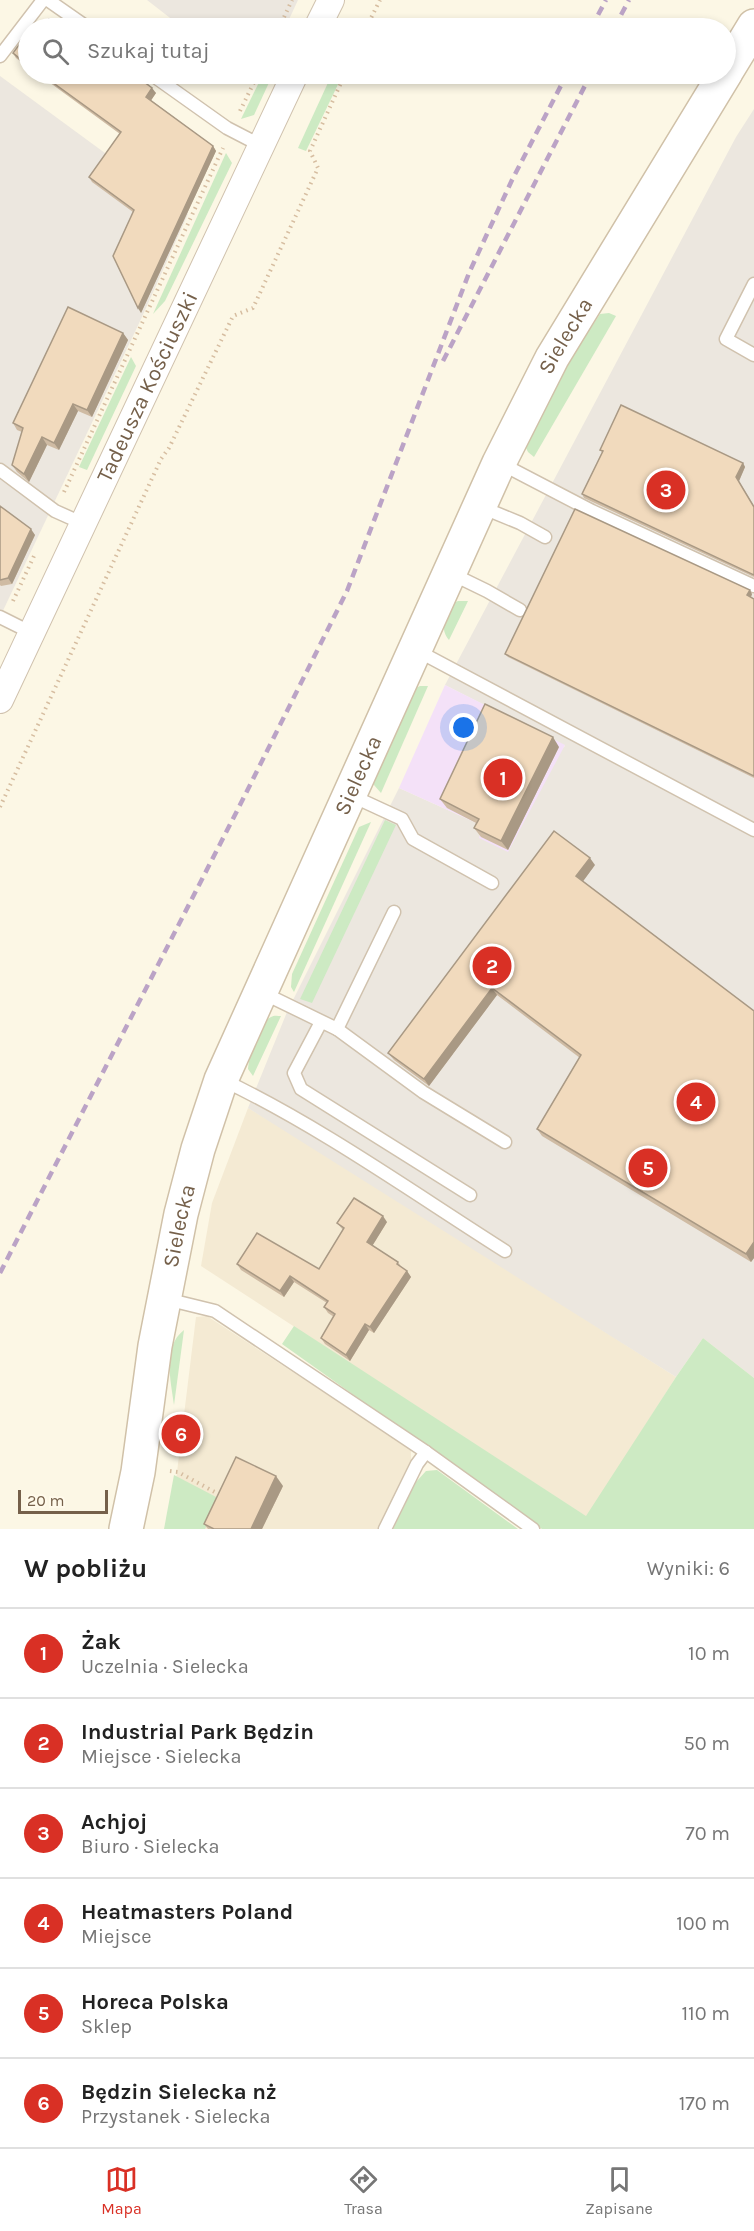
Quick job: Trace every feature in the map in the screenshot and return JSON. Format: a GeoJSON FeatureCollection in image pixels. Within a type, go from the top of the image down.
{"type":"FeatureCollection","features":[{"type":"Feature","properties":{"kind":"street"},"geometry":{"type":"LineString","coordinates":[[321,18],[328,1]]}},
{"type":"Feature","properties":{"kind":"street","name":"Sielecka"},"geometry":{"type":"LineString","coordinates":[[736,55],[754,26]]}},
{"type":"Feature","properties":{"kind":"street","name":"Tadeusza Kościuszki"},"geometry":{"type":"LineString","coordinates":[[0,700],[290,84]]}},
{"type":"Feature","properties":{"kind":"street","name":"Sielecka"},"geometry":{"type":"LineString","coordinates":[[126,1529],[138,1472],[155,1346],[181,1214],[198,1149],[222,1080],[499,463],[552,358],[718,84]]}},
{"type":"Feature","properties":{"kind":"lane"},"geometry":{"type":"LineString","coordinates":[[29,18],[43,0]]}},
{"type":"Feature","properties":{"kind":"lane"},"geometry":{"type":"LineString","coordinates":[[48,0],[74,18]]}},
{"type":"Feature","properties":{"kind":"lane"},"geometry":{"type":"LineString","coordinates":[[0,56],[18,33]]}},
{"type":"Feature","properties":{"kind":"lane"},"geometry":{"type":"LineString","coordinates":[[165,84],[231,130],[260,145]]}},
{"type":"Feature","properties":{"kind":"lane"},"geometry":{"type":"LineString","coordinates":[[754,284],[726,339],[754,355]]}},
{"type":"Feature","properties":{"kind":"lane"},"geometry":{"type":"LineString","coordinates":[[499,463],[592,511],[754,586]]}},
{"type":"Feature","properties":{"kind":"lane"},"geometry":{"type":"LineString","coordinates":[[0,470],[55,511],[84,524]]}},
{"type":"Feature","properties":{"kind":"lane"},"geometry":{"type":"LineString","coordinates":[[480,506],[520,523],[545,537]]}},
{"type":"Feature","properties":{"kind":"lane"},"geometry":{"type":"LineString","coordinates":[[449,572],[520,610]]}},
{"type":"Feature","properties":{"kind":"lane"},"geometry":{"type":"LineString","coordinates":[[2,619],[32,633]]}},
{"type":"Feature","properties":{"kind":"lane"},"geometry":{"type":"LineString","coordinates":[[414,649],[754,830]]}},
{"type":"Feature","properties":{"kind":"lane"},"geometry":{"type":"LineString","coordinates":[[348,795],[402,819],[413,839],[492,883]]}},
{"type":"Feature","properties":{"kind":"lane"},"geometry":{"type":"LineString","coordinates":[[337,1029],[394,912]]}},
{"type":"Feature","properties":{"kind":"lane"},"geometry":{"type":"LineString","coordinates":[[261,992],[337,1029],[423,1092],[505,1142]]}},
{"type":"Feature","properties":{"kind":"lane"},"geometry":{"type":"LineString","coordinates":[[321,1022],[294,1073],[301,1089],[470,1195]]}},
{"type":"Feature","properties":{"kind":"lane"},"geometry":{"type":"LineString","coordinates":[[222,1080],[338,1144],[504,1251]]}},
{"type":"Feature","properties":{"kind":"lane"},"geometry":{"type":"LineString","coordinates":[[165,1299],[215,1311],[426,1452],[533,1529]]}},
{"type":"Feature","properties":{"kind":"lane"},"geometry":{"type":"LineString","coordinates":[[385,1529],[417,1464],[426,1452]]}},
{"type":"Feature","properties":{"kind":"path"},"geometry":{"type":"LineString","coordinates":[[284,18],[292,0]]}},
{"type":"Feature","properties":{"kind":"path"},"geometry":{"type":"LineString","coordinates":[[371,18],[380,0]]}},
{"type":"Feature","properties":{"kind":"path"},"geometry":{"type":"LineString","coordinates":[[55,511],[253,84]]}},
{"type":"Feature","properties":{"kind":"path"},"geometry":{"type":"LineString","coordinates":[[0,807],[161,459],[169,448],[233,316],[253,308],[318,168],[310,151],[340,84]]}},
{"type":"Feature","properties":{"kind":"path"},"geometry":{"type":"LineString","coordinates":[[2,619],[35,553]]}},
{"type":"Feature","properties":{"kind":"path"},"geometry":{"type":"LineString","coordinates":[[169,1471],[178,1472],[228,1499]]}},
{"type":"Feature","properties":{"kind":"shaded area"},"geometry":{"type":"Polygon","coordinates":[[[147,0],[298,0],[290,18],[170,18],[147,0]]]}},
{"type":"Feature","properties":{"kind":"shaded area"},"geometry":{"type":"Polygon","coordinates":[[[0,76],[188,214],[0,617],[0,76]]]}},
{"type":"Feature","properties":{"kind":"shaded area"},"geometry":{"type":"Polygon","coordinates":[[[754,109],[754,1378],[703,1338],[676,1377],[248,1108],[287,1012],[399,788],[483,826],[565,746],[445,685],[736,137],[754,109]]]}},
{"type":"Feature","properties":{"kind":"shaded area"},"geometry":{"type":"Polygon","coordinates":[[[445,685],[565,745],[508,852],[479,838],[483,826],[399,788],[445,685]]]}},
{"type":"Feature","properties":{"kind":"shaded area"},"geometry":{"type":"Polygon","coordinates":[[[248,1108],[330,1157],[676,1377],[587,1517],[201,1266],[212,1203],[248,1108]]]}},
{"type":"Feature","properties":{"kind":"shaded area"},"geometry":{"type":"Polygon","coordinates":[[[207,1316],[411,1449],[411,1462],[378,1529],[170,1529],[196,1317],[207,1316]]]}},
{"type":"Feature","properties":{"kind":"green space"},"geometry":{"type":"Polygon","coordinates":[[[258,84],[268,84],[254,115],[241,119],[258,84]]]}},
{"type":"Feature","properties":{"kind":"green space"},"geometry":{"type":"Polygon","coordinates":[[[327,84],[338,84],[306,151],[298,148],[327,84]]]}},
{"type":"Feature","properties":{"kind":"green space"},"geometry":{"type":"Polygon","coordinates":[[[226,153],[232,163],[165,301],[153,314],[226,153]]]}},
{"type":"Feature","properties":{"kind":"green space"},"geometry":{"type":"Polygon","coordinates":[[[609,313],[616,316],[534,457],[525,446],[559,376],[600,314],[609,313]]]}},
{"type":"Feature","properties":{"kind":"green space"},"geometry":{"type":"Polygon","coordinates":[[[131,357],[136,366],[87,470],[79,467],[131,357]]]}},
{"type":"Feature","properties":{"kind":"green space"},"geometry":{"type":"Polygon","coordinates":[[[468,601],[449,640],[444,631],[444,622],[451,604],[468,601]]]}},
{"type":"Feature","properties":{"kind":"green space"},"geometry":{"type":"Polygon","coordinates":[[[428,686],[381,793],[374,785],[373,778],[414,689],[428,686]]]}},
{"type":"Feature","properties":{"kind":"green space"},"geometry":{"type":"Polygon","coordinates":[[[385,820],[396,825],[312,1003],[300,999],[385,820]]]}},
{"type":"Feature","properties":{"kind":"green space"},"geometry":{"type":"Polygon","coordinates":[[[371,822],[294,992],[291,987],[292,974],[359,827],[371,822]]]}},
{"type":"Feature","properties":{"kind":"green space"},"geometry":{"type":"Polygon","coordinates":[[[273,1016],[281,1016],[253,1076],[248,1069],[258,1032],[266,1020],[273,1016]]]}},
{"type":"Feature","properties":{"kind":"green space"},"geometry":{"type":"Polygon","coordinates":[[[294,1326],[586,1516],[703,1338],[754,1378],[754,1529],[542,1529],[282,1344],[294,1326]]]}},
{"type":"Feature","properties":{"kind":"green space"},"geometry":{"type":"Polygon","coordinates":[[[184,1330],[174,1405],[170,1355],[177,1337],[184,1330]]]}},
{"type":"Feature","properties":{"kind":"green space"},"geometry":{"type":"Polygon","coordinates":[[[437,1470],[518,1529],[393,1529],[416,1482],[426,1471],[437,1470]]]}},
{"type":"Feature","properties":{"kind":"green space"},"geometry":{"type":"Polygon","coordinates":[[[174,1475],[220,1499],[205,1529],[164,1529],[174,1475]]]}},
{"type":"Feature","properties":{"kind":"building"},"geometry":{"type":"Polygon","coordinates":[[[18,46],[18,57],[13,53],[18,46]]]}},
{"type":"Feature","properties":{"kind":"building"},"geometry":{"type":"Polygon","coordinates":[[[55,84],[147,84],[152,88],[146,97],[213,146],[138,308],[113,256],[134,210],[89,177],[121,132],[55,84]]]}},
{"type":"Feature","properties":{"kind":"building"},"geometry":{"type":"Polygon","coordinates":[[[68,307],[123,333],[87,410],[73,404],[54,443],[42,437],[24,474],[12,465],[23,428],[13,423],[68,307]]]}},
{"type":"Feature","properties":{"kind":"building"},"geometry":{"type":"Polygon","coordinates":[[[621,405],[743,463],[736,477],[754,507],[754,575],[582,494],[603,451],[600,450],[621,405]]]}},
{"type":"Feature","properties":{"kind":"building"},"geometry":{"type":"Polygon","coordinates":[[[0,506],[31,529],[8,578],[0,580],[0,506]]]}},
{"type":"Feature","properties":{"kind":"building"},"geometry":{"type":"Polygon","coordinates":[[[575,509],[750,590],[747,595],[754,599],[754,776],[505,654],[575,509]]]}},
{"type":"Feature","properties":{"kind":"building"},"geometry":{"type":"Polygon","coordinates":[[[485,704],[553,737],[501,841],[474,828],[479,819],[440,799],[485,704]]]}},
{"type":"Feature","properties":{"kind":"building"},"geometry":{"type":"Polygon","coordinates":[[[554,831],[590,858],[576,876],[754,1011],[754,1242],[746,1254],[537,1129],[581,1055],[492,988],[424,1079],[388,1053],[554,831]]]}},
{"type":"Feature","properties":{"kind":"building"},"geometry":{"type":"Polygon","coordinates":[[[354,1198],[383,1216],[367,1242],[398,1262],[397,1264],[407,1271],[370,1327],[365,1324],[346,1355],[321,1338],[335,1314],[324,1307],[328,1301],[290,1276],[280,1291],[237,1264],[257,1233],[319,1269],[344,1228],[337,1223],[354,1198]]]}},
{"type":"Feature","properties":{"kind":"building"},"geometry":{"type":"Polygon","coordinates":[[[236,1457],[276,1476],[251,1529],[214,1529],[204,1524],[236,1457]]]}},
{"type":"Feature","properties":{"kind":"railway"},"geometry":{"type":"LineString","coordinates":[[596,18],[606,0]]}},
{"type":"Feature","properties":{"kind":"railway"},"geometry":{"type":"LineString","coordinates":[[619,18],[629,0]]}},
{"type":"Feature","properties":{"kind":"railway"},"geometry":{"type":"LineString","coordinates":[[0,1273],[347,591],[469,273],[512,180],[562,84]]}},
{"type":"Feature","properties":{"kind":"railway"},"geometry":{"type":"LineString","coordinates":[[443,361],[586,84]]}},
{"type":"Feature","properties":{"kind":"place","name":"Achjoj"},"geometry":{"type":"Point","coordinates":[666,490]}},
{"type":"Feature","properties":{"kind":"place","name":"Żak"},"geometry":{"type":"Point","coordinates":[503,778]}},
{"type":"Feature","properties":{"kind":"place","name":"Industrial Park Będzin"},"geometry":{"type":"Point","coordinates":[492,966]}},
{"type":"Feature","properties":{"kind":"place","name":"Heatmasters Poland"},"geometry":{"type":"Point","coordinates":[696,1102]}},
{"type":"Feature","properties":{"kind":"place","name":"Horeca Polska"},"geometry":{"type":"Point","coordinates":[648,1168]}},
{"type":"Feature","properties":{"kind":"place","name":"Będzin Sielecka nż"},"geometry":{"type":"Point","coordinates":[181,1434]}}]}
